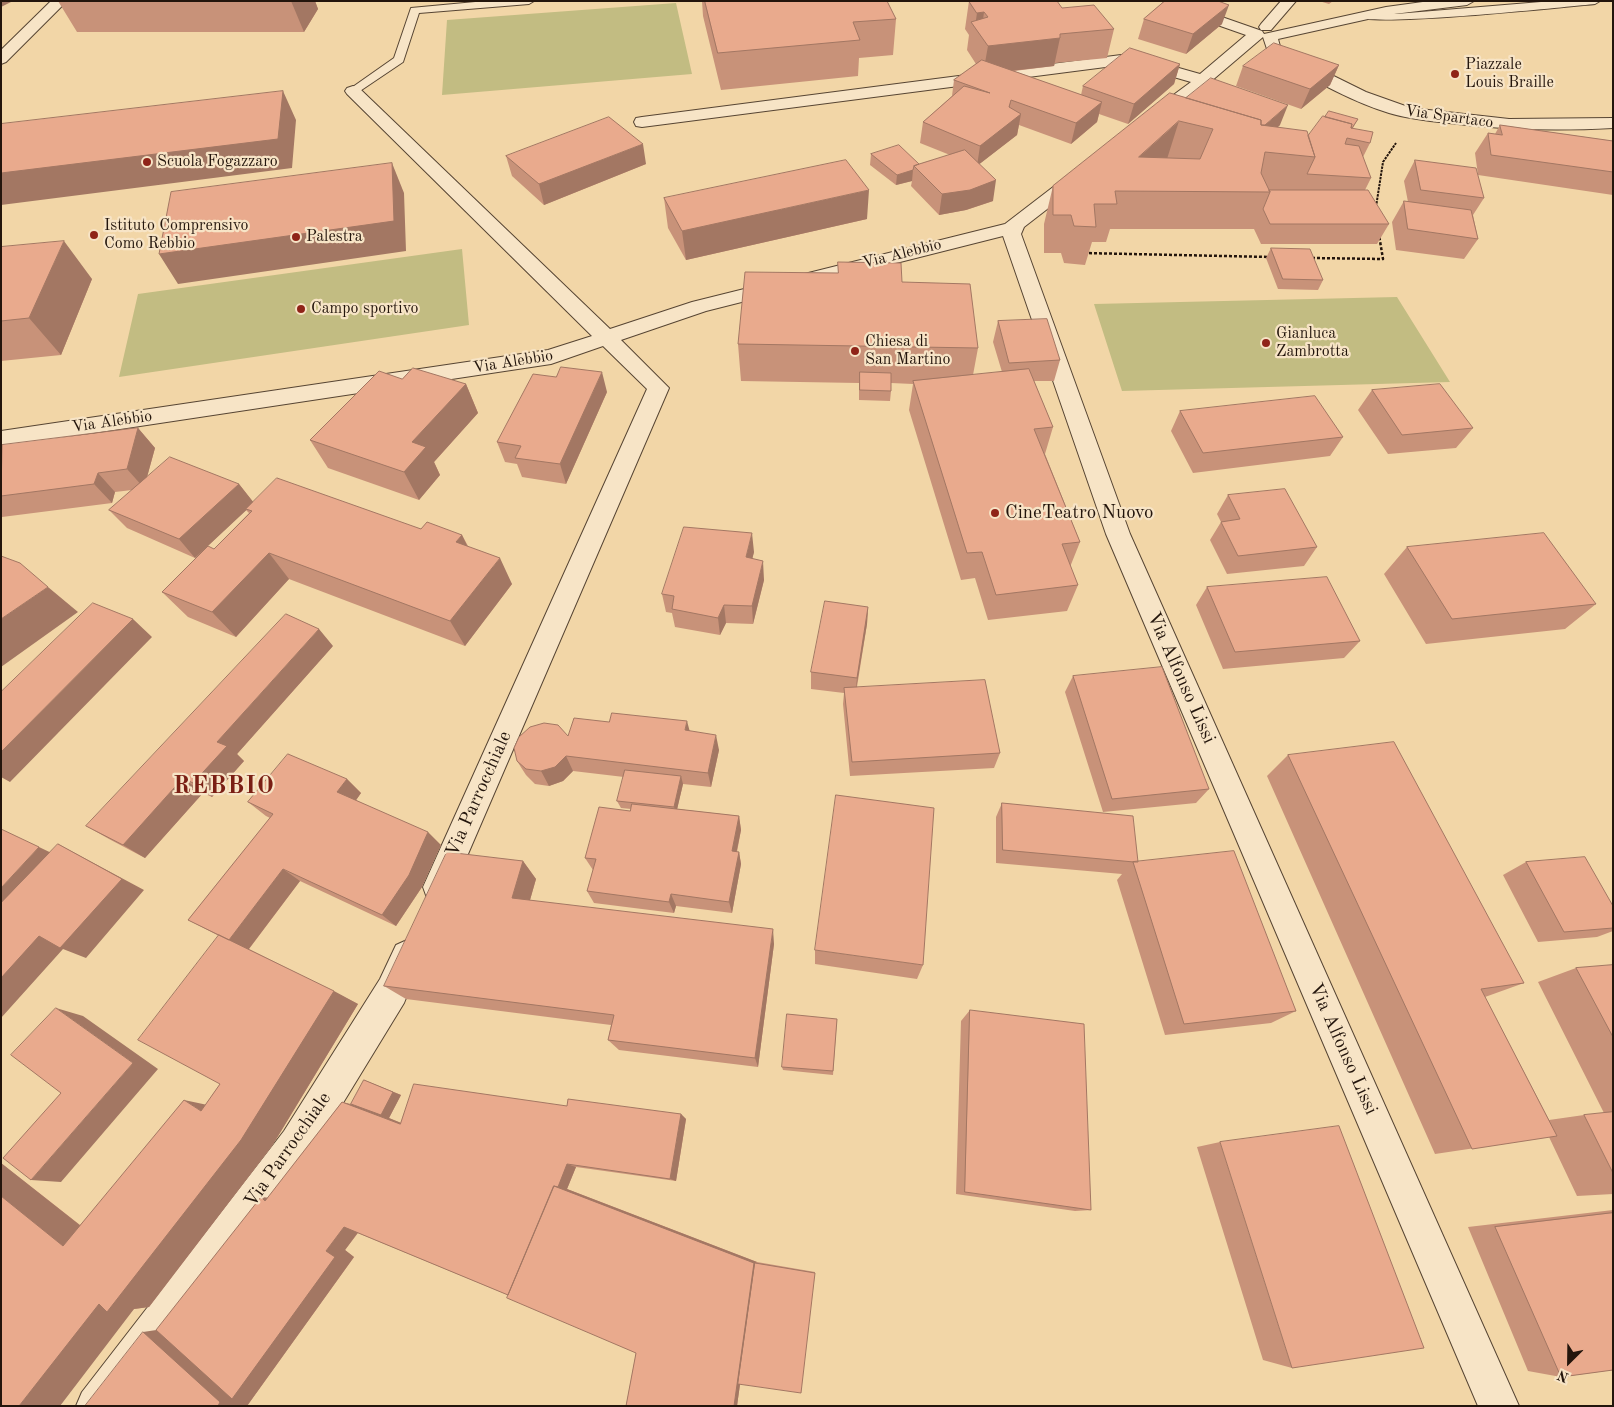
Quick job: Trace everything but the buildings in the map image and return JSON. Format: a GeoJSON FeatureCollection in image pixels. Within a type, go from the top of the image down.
{"type":"FeatureCollection","features":[{"type":"Feature","properties":{"kind":"street"},"geometry":{"type":"LineString","coordinates":[[1,59],[60,1]]}},
{"type":"Feature","properties":{"kind":"street"},"geometry":{"type":"LineString","coordinates":[[1179,1],[1214,19],[1264,32],[1386,11],[1466,1]]}},
{"type":"Feature","properties":{"kind":"street"},"geometry":{"type":"LineString","coordinates":[[1134,133],[1264,32],[1290,1]]}},
{"type":"Feature","properties":{"kind":"street","name":"Via Spartaco"},"geometry":{"type":"LineString","coordinates":[[1264,32],[1274,52],[1320,76],[1392,108],[1417,114],[1491,124],[1574,125],[1613,123]]}},
{"type":"Feature","properties":{"kind":"street"},"geometry":{"type":"LineString","coordinates":[[642,122],[1121,60],[1140,62],[1202,80]]}},
{"type":"Feature","properties":{"kind":"street"},"geometry":{"type":"LineString","coordinates":[[352,91],[606,339]]}},
{"type":"Feature","properties":{"kind":"street"},"geometry":{"type":"LineString","coordinates":[[1012,228],[1095,163]]}},
{"type":"Feature","properties":{"kind":"street","name":"Via Alebbio"},"geometry":{"type":"LineString","coordinates":[[1,439],[551,357],[699,306],[1012,228]]}},
{"type":"Feature","properties":{"kind":"street","name":"Via Alfonso Lissi"},"geometry":{"type":"LineString","coordinates":[[1012,228],[1118,534],[1498,1406]]}},
{"type":"Feature","properties":{"kind":"street","name":"Via Parrocchiale"},"geometry":{"type":"LineString","coordinates":[[96,1406],[297,1144],[392,991],[658,388],[606,339]]}},
{"type":"Feature","properties":{"kind":"lane"},"geometry":{"type":"LineString","coordinates":[[352,91],[399,60],[415,10],[529,1]]}},
{"type":"Feature","properties":{"kind":"lane"},"geometry":{"type":"LineString","coordinates":[[1360,16],[1396,17],[1595,1]]}},
{"type":"Feature","properties":{"kind":"path"},"geometry":{"type":"LineString","coordinates":[[1376,214],[1382,162],[1417,114]]}},
{"type":"Feature","properties":{"kind":"path"},"geometry":{"type":"LineString","coordinates":[[1304,258],[1383,260],[1379,232]]}},
{"type":"Feature","properties":{"kind":"path"},"geometry":{"type":"LineString","coordinates":[[1084,254],[1274,257]]}},
{"type":"Feature","properties":{"kind":"shaded area"},"geometry":{"type":"Polygon","coordinates":[[[676,3],[692,74],[442,95],[447,20],[676,3]]]}},
{"type":"Feature","properties":{"kind":"shaded area","name":"Campo sportivo"},"geometry":{"type":"Polygon","coordinates":[[[462,249],[469,325],[119,377],[138,294],[462,249]]]}},
{"type":"Feature","properties":{"kind":"shaded area","name":"Gianluca Zambrotta"},"geometry":{"type":"Polygon","coordinates":[[[1397,297],[1450,382],[1122,391],[1094,304],[1397,297]]]}},
{"type":"Feature","properties":{"kind":"place","name":"Piazzale Louis Braille"},"geometry":{"type":"Point","coordinates":[1455,74]}},
{"type":"Feature","properties":{"kind":"place","name":"Scuola Fogazzaro"},"geometry":{"type":"Point","coordinates":[147,162]}},
{"type":"Feature","properties":{"kind":"place","name":"Istituto Comprensivo Como Rebbio"},"geometry":{"type":"Point","coordinates":[94,235]}},
{"type":"Feature","properties":{"kind":"place","name":"Palestra"},"geometry":{"type":"Point","coordinates":[296,237]}},
{"type":"Feature","properties":{"kind":"place","name":"Campo sportivo"},"geometry":{"type":"Point","coordinates":[301,309]}},
{"type":"Feature","properties":{"kind":"place","name":"Gianluca Zambrotta"},"geometry":{"type":"Point","coordinates":[1266,343]}},
{"type":"Feature","properties":{"kind":"place","name":"Chiesa di San Martino"},"geometry":{"type":"Point","coordinates":[855,351]}},
{"type":"Feature","properties":{"kind":"place","name":"CineTeatro Nuovo"},"geometry":{"type":"Point","coordinates":[995,513]}},
{"type":"Feature","properties":{"kind":"district","name":"REBBIO"},"geometry":{"type":"Point","coordinates":[224,787]}}]}
